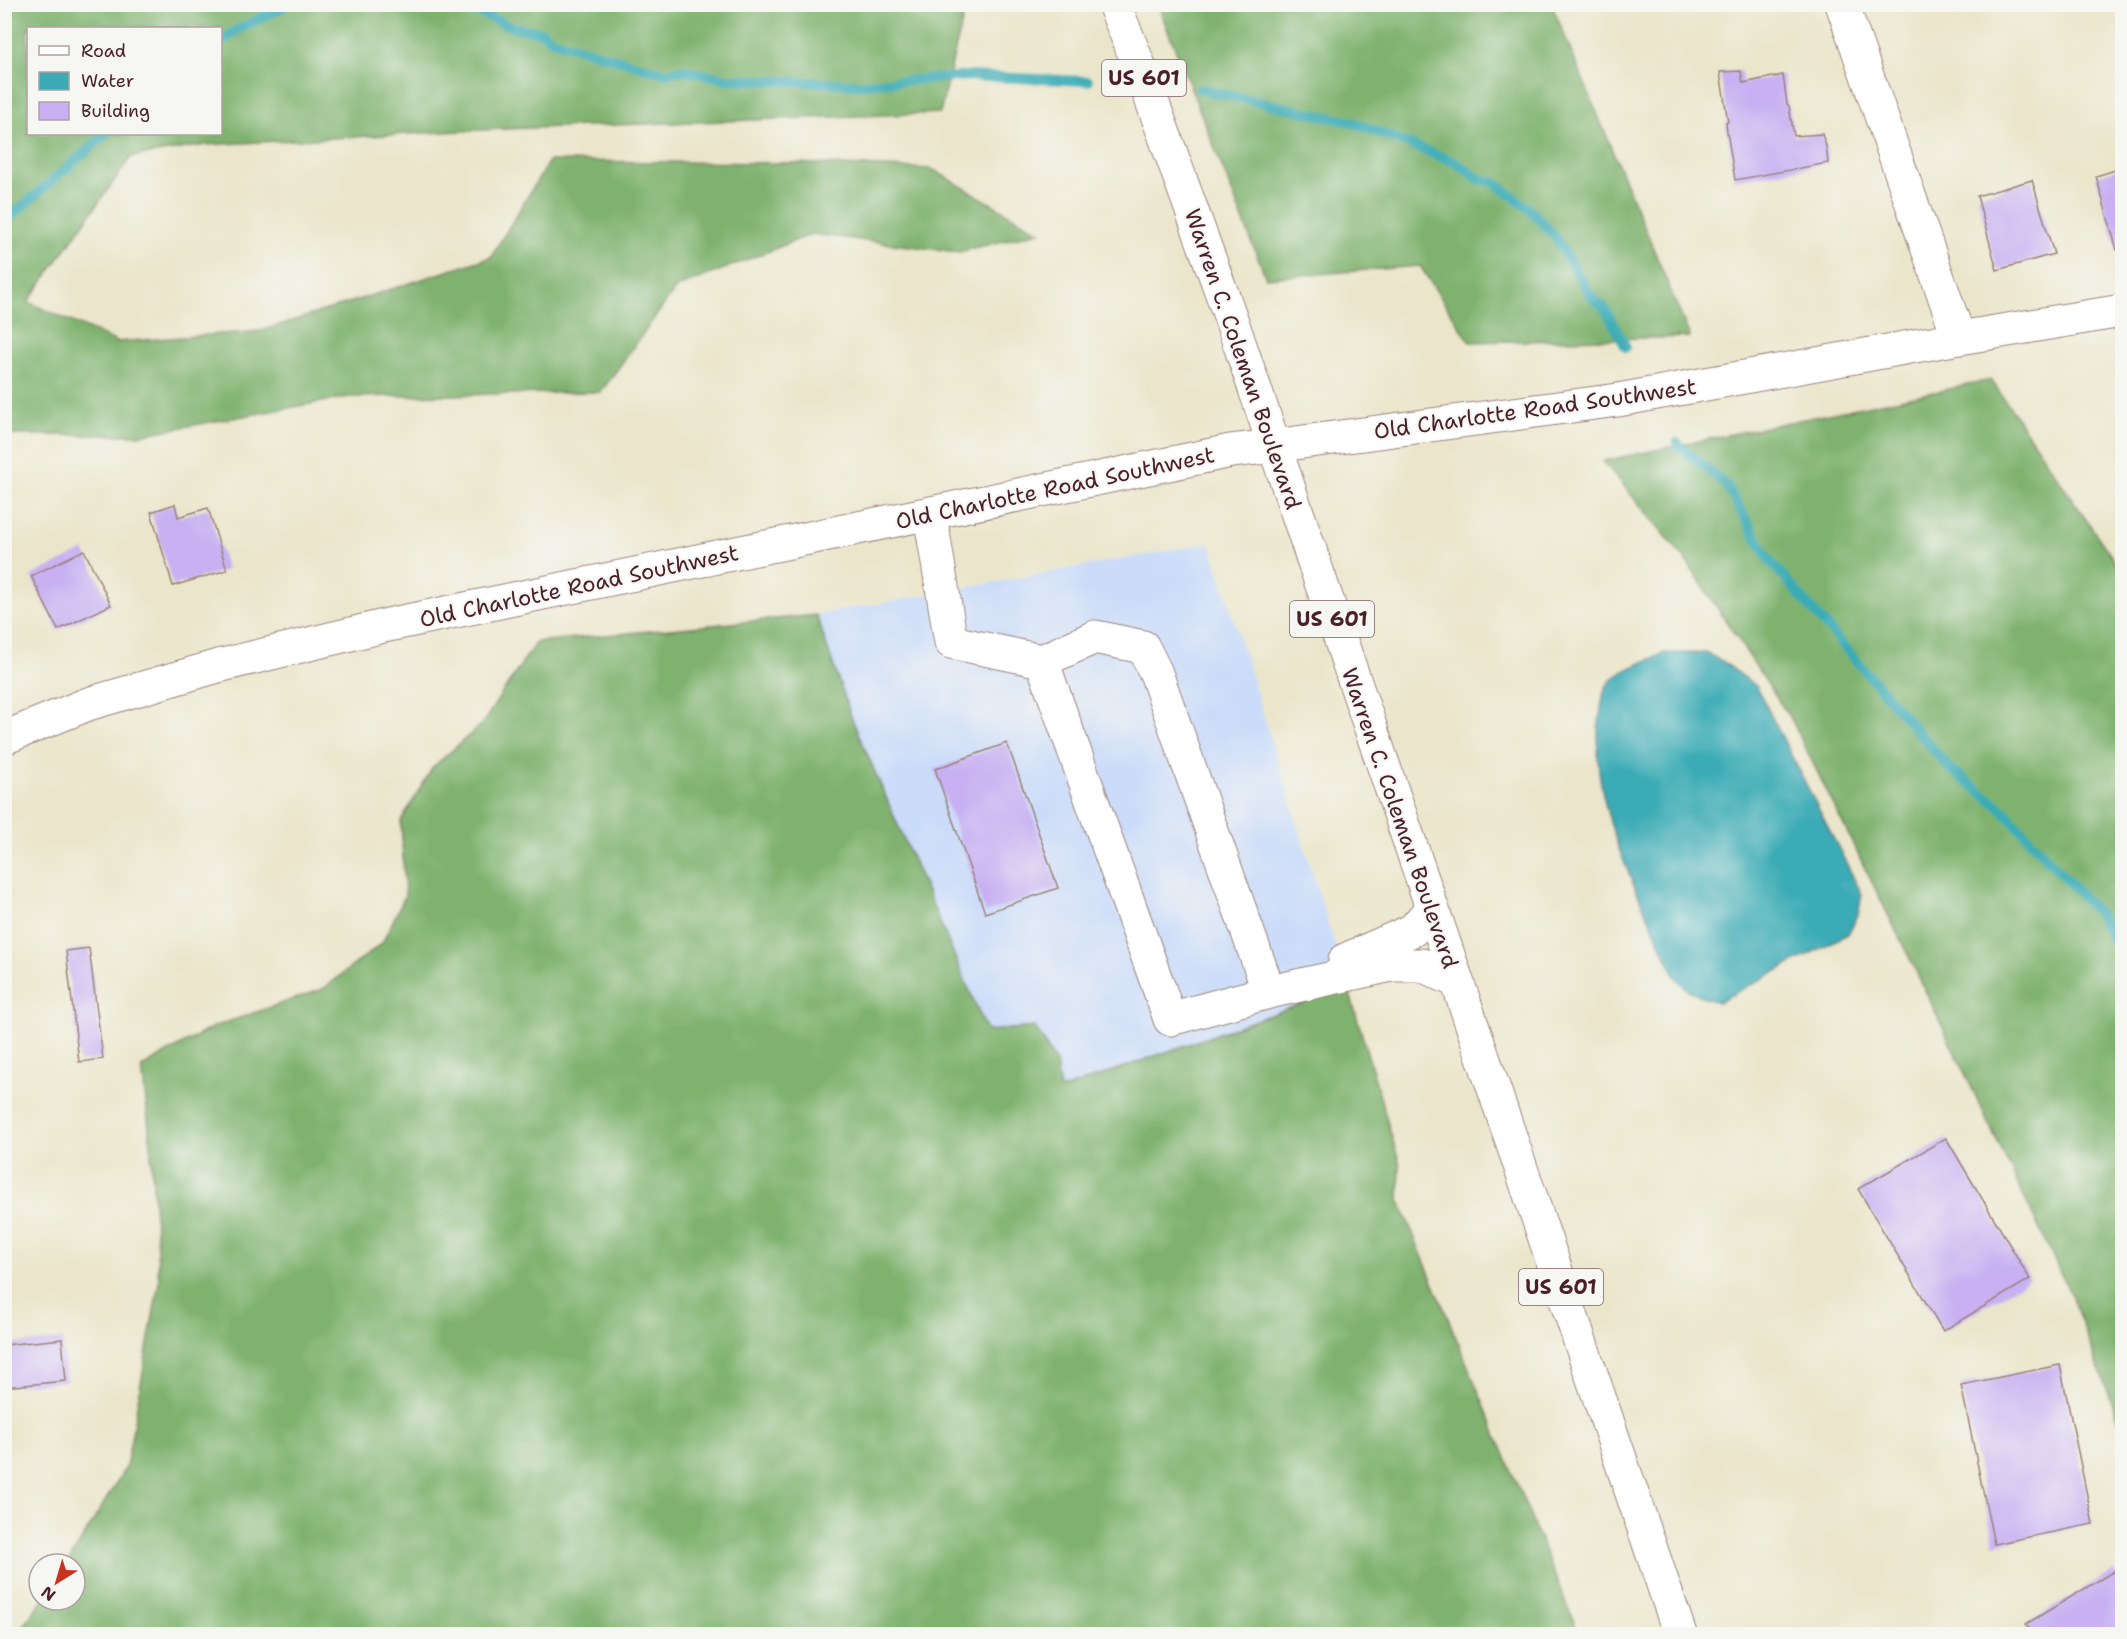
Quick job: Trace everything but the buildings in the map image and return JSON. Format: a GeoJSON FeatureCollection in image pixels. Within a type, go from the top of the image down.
{"type":"FeatureCollection","features":[{"type":"Feature","properties":{"kind":"main road","name":"Warren C. Coleman Boulevard"},"geometry":{"type":"LineString","coordinates":[[1114,4],[1140,68],[1229,313],[1680,1635]]}},
{"type":"Feature","properties":{"kind":"main road"},"geometry":{"type":"LineString","coordinates":[[1842,4],[1959,338]]}},
{"type":"Feature","properties":{"kind":"main road","name":"Old Charlotte Road Southwest"},"geometry":{"type":"LineString","coordinates":[[4,738],[88,704],[240,661],[388,625],[1231,452],[1618,400],[2122,311]]}},
{"type":"Feature","properties":{"kind":"main road"},"geometry":{"type":"LineString","coordinates":[[930,513],[951,642],[1042,661],[1095,637],[1143,647],[1156,673],[1269,992]]}},
{"type":"Feature","properties":{"kind":"main road"},"geometry":{"type":"LineString","coordinates":[[1042,661],[1170,1019],[1269,992],[1392,965],[1422,965],[1456,981]]}},
{"type":"Feature","properties":{"kind":"main road"},"geometry":{"type":"LineString","coordinates":[[1269,992],[1413,930],[1432,908]]}},
{"type":"Feature","properties":{"kind":"shaded area"},"geometry":{"type":"Polygon","coordinates":[[[1210,543],[1348,987],[1060,1090],[1056,1063],[987,1031],[852,719],[816,615],[1210,543]]]}},
{"type":"Feature","properties":{"kind":"green space"},"geometry":{"type":"Polygon","coordinates":[[[4,5],[966,5],[940,113],[480,130],[205,145],[131,157],[28,302],[117,342],[261,331],[491,257],[549,161],[795,163],[932,169],[1040,232],[958,252],[812,234],[676,288],[601,392],[349,397],[139,435],[5,435],[4,5]]]}},
{"type":"Feature","properties":{"kind":"green space"},"geometry":{"type":"Polygon","coordinates":[[[1158,5],[1552,5],[1690,337],[1470,342],[1420,266],[1266,278],[1158,5]]]}},
{"type":"Feature","properties":{"kind":"green space"},"geometry":{"type":"Polygon","coordinates":[[[1991,380],[2122,572],[2122,1429],[2072,1297],[1912,963],[1792,721],[1685,559],[1603,461],[1991,380]]]}},
{"type":"Feature","properties":{"kind":"green space"},"geometry":{"type":"Polygon","coordinates":[[[816,615],[852,719],[987,1031],[1035,1027],[1056,1063],[1060,1090],[1348,987],[1400,1165],[1399,1200],[1579,1634],[18,1634],[34,1612],[87,1612],[87,1552],[74,1552],[126,1467],[159,1282],[150,1137],[142,1067],[213,1027],[323,989],[382,943],[405,896],[401,821],[433,767],[482,724],[536,642],[816,615]]]}},
{"type":"Feature","properties":{"kind":"water"},"geometry":{"type":"Polygon","coordinates":[[[1664,653],[1706,653],[1722,661],[1756,686],[1862,894],[1858,915],[1848,934],[1718,1002],[1692,992],[1679,981],[1672,971],[1622,856],[1604,800],[1599,771],[1597,743],[1606,687],[1617,675],[1664,653]]]}},
{"type":"Feature","properties":{"kind":"waterway"},"geometry":{"type":"LineString","coordinates":[[222,41],[235,31],[289,4]]}},
{"type":"Feature","properties":{"kind":"waterway"},"geometry":{"type":"LineString","coordinates":[[460,4],[512,27],[542,32],[552,40],[664,73],[683,70],[728,79],[860,84],[968,76],[1088,81]]}},
{"type":"Feature","properties":{"kind":"waterway"},"geometry":{"type":"LineString","coordinates":[[1200,89],[1352,122],[1457,163],[1479,179],[1494,182],[1532,211],[1555,237],[1593,299],[1604,307],[1626,347]]}},
{"type":"Feature","properties":{"kind":"waterway"},"geometry":{"type":"LineString","coordinates":[[4,225],[9,218],[105,135]]}},
{"type":"Feature","properties":{"kind":"waterway"},"geometry":{"type":"LineString","coordinates":[[1677,443],[1726,485],[1770,561],[1950,769],[1999,806],[2100,916],[2122,955]]}}]}
